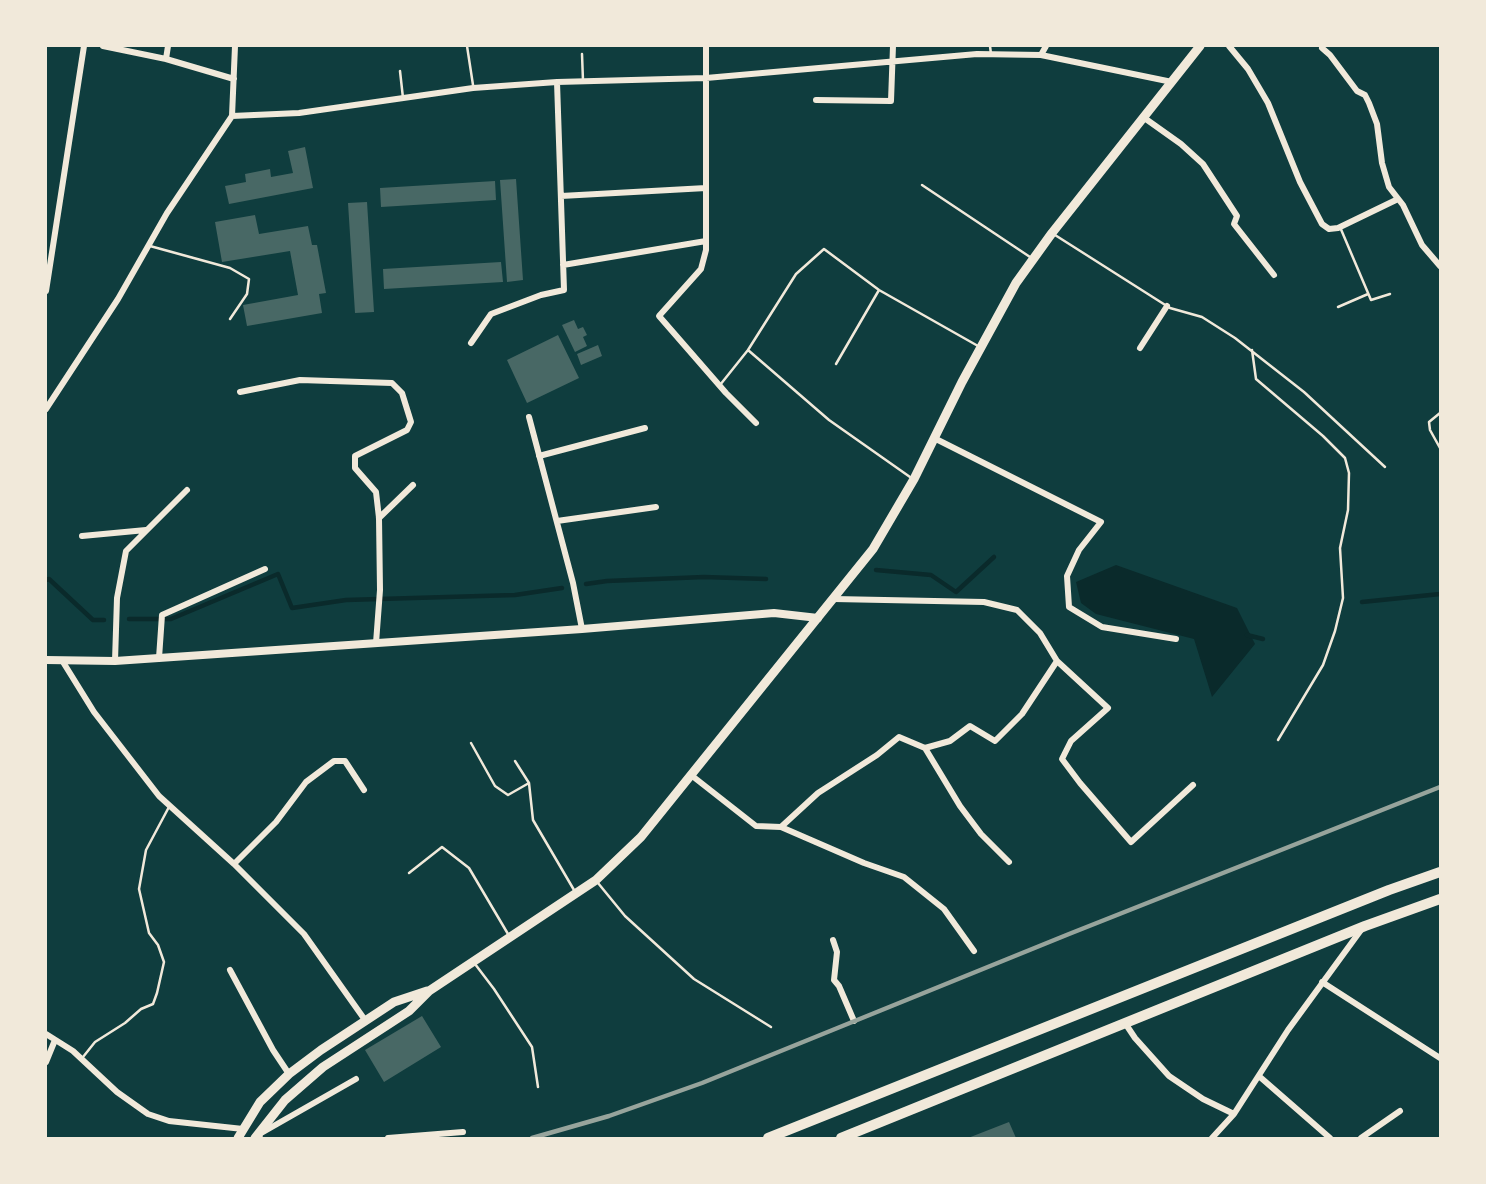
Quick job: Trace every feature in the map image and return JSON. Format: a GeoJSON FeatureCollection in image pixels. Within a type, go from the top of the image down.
{"type":"FeatureCollection","features":[{"type":"Feature","properties":{"kind":"highway"},"geometry":{"type":"LineString","coordinates":[[768,1139],[1376,895],[1440,872]]}},
{"type":"Feature","properties":{"kind":"highway"},"geometry":{"type":"LineString","coordinates":[[841,1139],[1365,926],[1440,899]]}},
{"type":"Feature","properties":{"kind":"main road"},"geometry":{"type":"LineString","coordinates":[[257,1138],[285,1100],[323,1067],[409,1011],[429,991],[596,880],[641,837],[873,550],[914,479],[1016,283],[1052,233],[1200,46]]}},
{"type":"Feature","properties":{"kind":"main road"},"geometry":{"type":"LineString","coordinates":[[238,1139],[260,1102],[289,1074],[394,1002],[429,991]]}},
{"type":"Feature","properties":{"kind":"street"},"geometry":{"type":"LineString","coordinates":[[46,291],[84,46]]}},
{"type":"Feature","properties":{"kind":"street"},"geometry":{"type":"LineString","coordinates":[[103,46],[166,59],[234,79]]}},
{"type":"Feature","properties":{"kind":"street"},"geometry":{"type":"LineString","coordinates":[[166,59],[168,46]]}},
{"type":"Feature","properties":{"kind":"street"},"geometry":{"type":"LineString","coordinates":[[46,409],[118,299],[167,213],[232,116],[235,46]]}},
{"type":"Feature","properties":{"kind":"street"},"geometry":{"type":"LineString","coordinates":[[706,46],[706,250],[701,269],[659,316],[719,386],[756,423]]}},
{"type":"Feature","properties":{"kind":"street"},"geometry":{"type":"LineString","coordinates":[[816,100],[891,101],[893,46]]}},
{"type":"Feature","properties":{"kind":"street"},"geometry":{"type":"LineString","coordinates":[[1041,55],[1046,46]]}},
{"type":"Feature","properties":{"kind":"street"},"geometry":{"type":"LineString","coordinates":[[1229,46],[1248,68],[1268,103],[1300,182],[1322,224],[1329,229],[1340,227],[1398,199]]}},
{"type":"Feature","properties":{"kind":"street"},"geometry":{"type":"LineString","coordinates":[[1322,48],[1331,55],[1369,103],[1377,124],[1382,163],[1389,187],[1403,205],[1422,245],[1440,266]]}},
{"type":"Feature","properties":{"kind":"street"},"geometry":{"type":"LineString","coordinates":[[232,116],[299,113],[473,89],[557,82],[706,78],[990,54],[1041,55],[1172,82]]}},
{"type":"Feature","properties":{"kind":"street"},"geometry":{"type":"LineString","coordinates":[[471,343],[491,314],[541,295],[564,290],[557,82]]}},
{"type":"Feature","properties":{"kind":"street"},"geometry":{"type":"LineString","coordinates":[[1143,117],[1181,144],[1203,164],[1237,216],[1234,224],[1274,275]]}},
{"type":"Feature","properties":{"kind":"street"},"geometry":{"type":"LineString","coordinates":[[561,196],[706,188]]}},
{"type":"Feature","properties":{"kind":"street"},"geometry":{"type":"LineString","coordinates":[[563,264],[706,241]]}},
{"type":"Feature","properties":{"kind":"street"},"geometry":{"type":"LineString","coordinates":[[1140,348],[1167,306]]}},
{"type":"Feature","properties":{"kind":"street"},"geometry":{"type":"LineString","coordinates":[[240,392],[300,380],[392,383],[402,393],[411,422],[407,429],[355,456],[355,468],[376,492],[379,518],[380,590],[376,643]]}},
{"type":"Feature","properties":{"kind":"street"},"geometry":{"type":"LineString","coordinates":[[529,417],[573,583],[582,629]]}},
{"type":"Feature","properties":{"kind":"street"},"geometry":{"type":"LineString","coordinates":[[539,456],[645,428]]}},
{"type":"Feature","properties":{"kind":"street"},"geometry":{"type":"LineString","coordinates":[[934,438],[1101,522],[1079,550],[1067,576],[1069,607],[1102,627],[1176,639]]}},
{"type":"Feature","properties":{"kind":"street"},"geometry":{"type":"LineString","coordinates":[[379,518],[413,485]]}},
{"type":"Feature","properties":{"kind":"street"},"geometry":{"type":"LineString","coordinates":[[115,661],[117,598],[126,551],[187,490]]}},
{"type":"Feature","properties":{"kind":"street"},"geometry":{"type":"LineString","coordinates":[[557,521],[656,507]]}},
{"type":"Feature","properties":{"kind":"street"},"geometry":{"type":"LineString","coordinates":[[82,536],[146,530]]}},
{"type":"Feature","properties":{"kind":"street"},"geometry":{"type":"LineString","coordinates":[[159,658],[162,615],[265,569]]}},
{"type":"Feature","properties":{"kind":"street"},"geometry":{"type":"LineString","coordinates":[[834,599],[984,602],[1017,610],[1040,633],[1058,661],[1108,708],[1071,741],[1062,759],[1131,842],[1193,785]]}},
{"type":"Feature","properties":{"kind":"street"},"geometry":{"type":"LineString","coordinates":[[46,660],[115,661],[774,613],[818,618]]}},
{"type":"Feature","properties":{"kind":"street"},"geometry":{"type":"LineString","coordinates":[[925,748],[950,741],[970,726],[995,741],[1022,714],[1058,661]]}},
{"type":"Feature","properties":{"kind":"street"},"geometry":{"type":"LineString","coordinates":[[63,662],[94,712],[159,796],[234,864],[304,934],[365,1020]]}},
{"type":"Feature","properties":{"kind":"street"},"geometry":{"type":"LineString","coordinates":[[781,827],[818,793],[877,755],[899,737],[925,748],[960,806],[981,834],[1009,862]]}},
{"type":"Feature","properties":{"kind":"street"},"geometry":{"type":"LineString","coordinates":[[234,864],[276,822],[306,782],[334,761],[345,761],[364,790]]}},
{"type":"Feature","properties":{"kind":"street"},"geometry":{"type":"LineString","coordinates":[[691,775],[756,825],[781,827],[904,877],[944,909],[974,951]]}},
{"type":"Feature","properties":{"kind":"street"},"geometry":{"type":"LineString","coordinates":[[1212,1139],[1234,1114],[1288,1030],[1365,926]]}},
{"type":"Feature","properties":{"kind":"street"},"geometry":{"type":"LineString","coordinates":[[833,940],[837,952],[834,980],[855,1021]]}},
{"type":"Feature","properties":{"kind":"street"},"geometry":{"type":"LineString","coordinates":[[230,970],[273,1051],[289,1074]]}},
{"type":"Feature","properties":{"kind":"street"},"geometry":{"type":"LineString","coordinates":[[1322,982],[1440,1058]]}},
{"type":"Feature","properties":{"kind":"street"},"geometry":{"type":"LineString","coordinates":[[1125,1023],[1170,1076],[1202,1099],[1234,1114]]}},
{"type":"Feature","properties":{"kind":"street"},"geometry":{"type":"LineString","coordinates":[[46,1034],[148,1114],[187,1124],[243,1129]]}},
{"type":"Feature","properties":{"kind":"street"},"geometry":{"type":"LineString","coordinates":[[46,1062],[55,1040]]}},
{"type":"Feature","properties":{"kind":"street"},"geometry":{"type":"LineString","coordinates":[[1260,1077],[1330,1139]]}},
{"type":"Feature","properties":{"kind":"street"},"geometry":{"type":"LineString","coordinates":[[257,1138],[356,1079]]}},
{"type":"Feature","properties":{"kind":"street"},"geometry":{"type":"LineString","coordinates":[[1361,1139],[1400,1111]]}},
{"type":"Feature","properties":{"kind":"street"},"geometry":{"type":"LineString","coordinates":[[388,1139],[463,1132]]}},
{"type":"Feature","properties":{"kind":"lane"},"geometry":{"type":"LineString","coordinates":[[467,46],[473,89]]}},
{"type":"Feature","properties":{"kind":"lane"},"geometry":{"type":"LineString","coordinates":[[990,46],[990,54]]}},
{"type":"Feature","properties":{"kind":"lane"},"geometry":{"type":"LineString","coordinates":[[582,54],[583,81]]}},
{"type":"Feature","properties":{"kind":"lane"},"geometry":{"type":"LineString","coordinates":[[400,71],[403,98]]}},
{"type":"Feature","properties":{"kind":"lane"},"geometry":{"type":"LineString","coordinates":[[922,185],[1033,259]]}},
{"type":"Feature","properties":{"kind":"lane"},"geometry":{"type":"LineString","coordinates":[[1340,227],[1371,300],[1391,294]]}},
{"type":"Feature","properties":{"kind":"lane"},"geometry":{"type":"LineString","coordinates":[[1052,233],[1167,306],[1202,317],[1252,350],[1304,392],[1385,467]]}},
{"type":"Feature","properties":{"kind":"lane"},"geometry":{"type":"LineString","coordinates":[[150,246],[230,268],[248,279],[247,293],[230,319]]}},
{"type":"Feature","properties":{"kind":"lane"},"geometry":{"type":"LineString","coordinates":[[719,386],[748,350],[796,274],[824,249],[879,290],[981,348]]}},
{"type":"Feature","properties":{"kind":"lane"},"geometry":{"type":"LineString","coordinates":[[836,364],[879,290]]}},
{"type":"Feature","properties":{"kind":"lane"},"geometry":{"type":"LineString","coordinates":[[1338,307],[1368,294]]}},
{"type":"Feature","properties":{"kind":"lane"},"geometry":{"type":"LineString","coordinates":[[748,350],[829,420],[914,479]]}},
{"type":"Feature","properties":{"kind":"lane"},"geometry":{"type":"LineString","coordinates":[[1252,350],[1256,379],[1292,407],[1345,458],[1349,473],[1348,510],[1340,548],[1343,598],[1335,631],[1322,665],[1278,740]]}},
{"type":"Feature","properties":{"kind":"lane"},"geometry":{"type":"LineString","coordinates":[[1440,413],[1429,422],[1430,430],[1440,447]]}},
{"type":"Feature","properties":{"kind":"lane"},"geometry":{"type":"LineString","coordinates":[[471,743],[495,786],[508,795],[529,783]]}},
{"type":"Feature","properties":{"kind":"lane"},"geometry":{"type":"LineString","coordinates":[[514,761],[529,783],[533,820],[576,893]]}},
{"type":"Feature","properties":{"kind":"lane"},"geometry":{"type":"LineString","coordinates":[[81,1059],[95,1042],[141,1009],[153,1004],[157,993],[164,962],[149,933],[139,889],[146,850],[170,806]]}},
{"type":"Feature","properties":{"kind":"lane"},"geometry":{"type":"LineString","coordinates":[[409,873],[442,848],[469,867],[509,937]]}},
{"type":"Feature","properties":{"kind":"lane"},"geometry":{"type":"LineString","coordinates":[[596,880],[625,916],[694,979],[771,1027]]}},
{"type":"Feature","properties":{"kind":"lane"},"geometry":{"type":"LineString","coordinates":[[473,961],[532,1047],[538,1087]]}},
{"type":"Feature","properties":{"kind":"water"},"geometry":{"type":"Polygon","coordinates":[[[1116,565],[1237,608],[1255,644],[1212,697],[1194,639],[1096,614],[1081,603],[1076,582],[1116,565]]]}},
{"type":"Feature","properties":{"kind":"building"},"geometry":{"type":"Polygon","coordinates":[[[305,147],[313,188],[229,204],[225,186],[246,182],[245,174],[270,169],[271,177],[293,173],[288,151],[305,147]]]}},
{"type":"Feature","properties":{"kind":"building"},"geometry":{"type":"Polygon","coordinates":[[[516,179],[523,280],[507,282],[500,180],[516,179]]]}},
{"type":"Feature","properties":{"kind":"building"},"geometry":{"type":"Polygon","coordinates":[[[495,181],[496,200],[381,207],[380,188],[495,181]]]}},
{"type":"Feature","properties":{"kind":"building"},"geometry":{"type":"Polygon","coordinates":[[[367,202],[374,312],[355,313],[348,203],[367,202]]]}},
{"type":"Feature","properties":{"kind":"building"},"geometry":{"type":"Polygon","coordinates":[[[255,215],[259,234],[308,226],[312,245],[317,245],[326,293],[319,294],[322,313],[247,326],[243,305],[298,295],[290,251],[222,262],[215,222],[255,215]]]}},
{"type":"Feature","properties":{"kind":"building"},"geometry":{"type":"Polygon","coordinates":[[[501,262],[503,282],[384,289],[383,269],[501,262]]]}},
{"type":"Feature","properties":{"kind":"building"},"geometry":{"type":"Polygon","coordinates":[[[574,320],[578,329],[583,327],[587,335],[583,337],[587,346],[575,352],[562,325],[574,320]]]}},
{"type":"Feature","properties":{"kind":"building"},"geometry":{"type":"Polygon","coordinates":[[[558,335],[579,378],[527,403],[507,360],[558,335]]]}},
{"type":"Feature","properties":{"kind":"building"},"geometry":{"type":"Polygon","coordinates":[[[598,345],[602,356],[581,365],[577,354],[598,345]]]}},
{"type":"Feature","properties":{"kind":"building"},"geometry":{"type":"Polygon","coordinates":[[[422,1016],[441,1047],[384,1082],[365,1050],[422,1016]]]}},
{"type":"Feature","properties":{"kind":"building"},"geometry":{"type":"Polygon","coordinates":[[[1009,1122],[1016,1138],[968,1138],[1009,1122]]]}},
{"type":"Feature","properties":{"kind":"waterway"},"geometry":{"type":"LineString","coordinates":[[876,570],[931,575],[956,592],[994,557]]}},
{"type":"Feature","properties":{"kind":"waterway"},"geometry":{"type":"LineString","coordinates":[[129,619],[171,619],[278,574],[292,608],[346,600],[515,595],[562,588]]}},
{"type":"Feature","properties":{"kind":"waterway"},"geometry":{"type":"LineString","coordinates":[[586,584],[704,577],[766,579]]}},
{"type":"Feature","properties":{"kind":"waterway"},"geometry":{"type":"LineString","coordinates":[[46,580],[49,579],[93,620],[104,620]]}},
{"type":"Feature","properties":{"kind":"waterway"},"geometry":{"type":"LineString","coordinates":[[1362,602],[1440,594]]}},
{"type":"Feature","properties":{"kind":"waterway"},"geometry":{"type":"LineString","coordinates":[[1247,635],[1263,639]]}},
{"type":"Feature","properties":{"kind":"railway"},"geometry":{"type":"LineString","coordinates":[[532,1138],[609,1116],[702,1083],[1440,787]]}}]}
